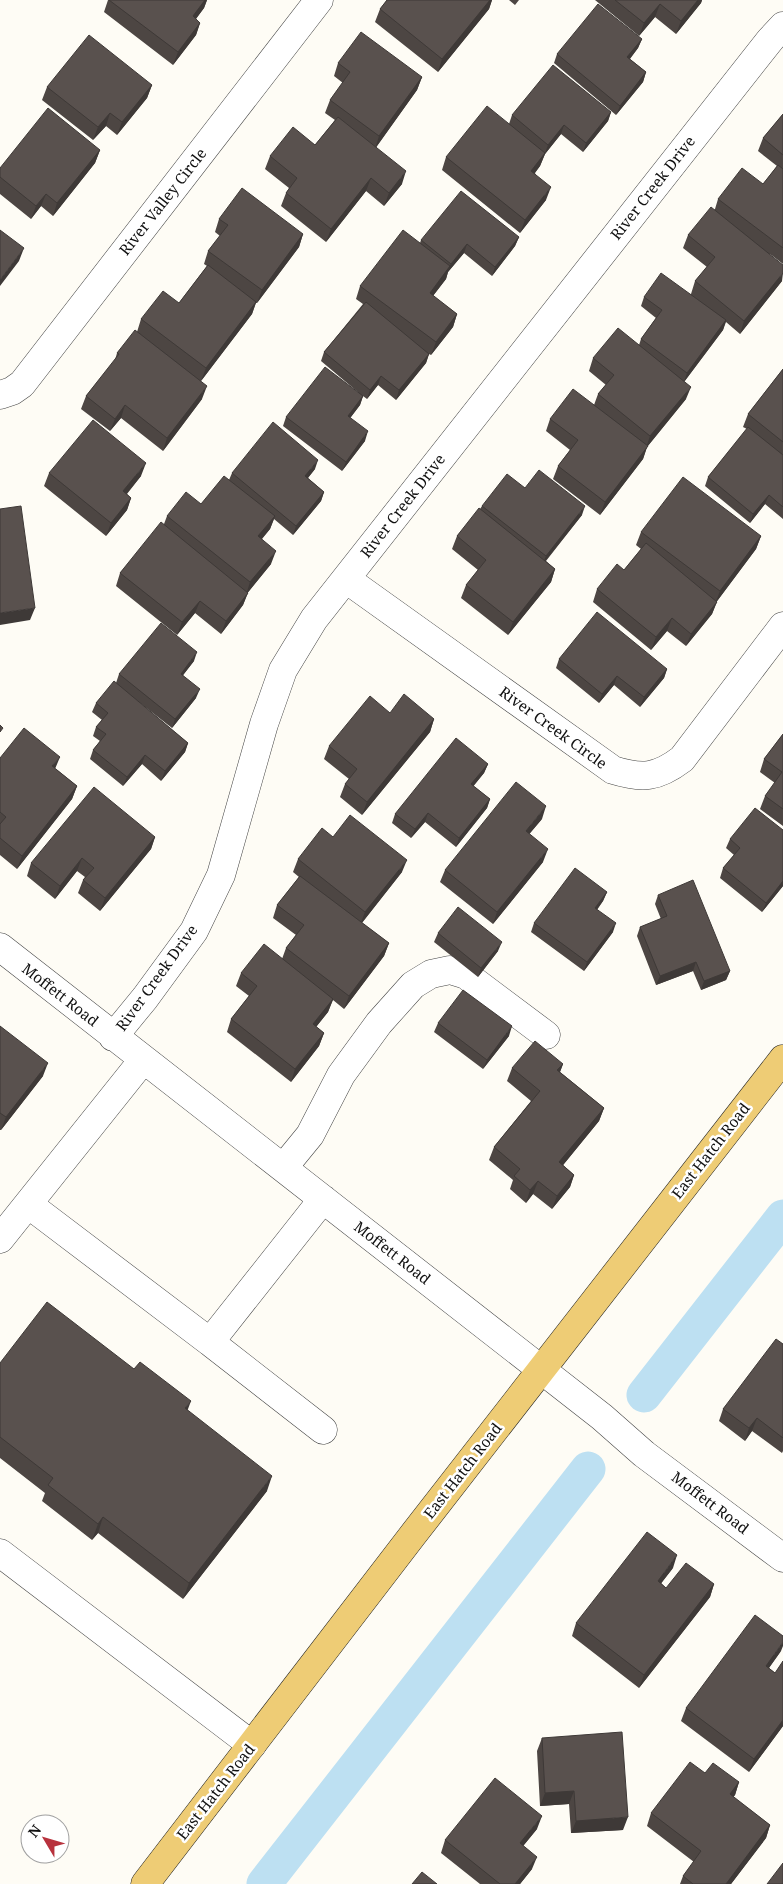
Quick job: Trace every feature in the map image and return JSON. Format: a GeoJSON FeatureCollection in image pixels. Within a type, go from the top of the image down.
{"type":"FeatureCollection","features":[{"type":"Feature","properties":{"kind":"main road","name":"East Hatch Road"},"geometry":{"type":"LineString","coordinates":[[145,1884],[412,1536],[783,1059]]}},
{"type":"Feature","properties":{"kind":"street","name":"River Valley Circle"},"geometry":{"type":"LineString","coordinates":[[0,395],[12,391],[22,384],[319,0]]}},
{"type":"Feature","properties":{"kind":"street","name":"River Creek Drive"},"geometry":{"type":"LineString","coordinates":[[114,1037],[194,931],[221,875],[264,724],[283,670],[314,619],[770,40],[783,26]]}},
{"type":"Feature","properties":{"kind":"street","name":"River Creek Circle"},"geometry":{"type":"LineString","coordinates":[[346,579],[613,770],[631,776],[649,776],[669,769],[682,759],[783,626]]}},
{"type":"Feature","properties":{"kind":"street","name":"Moffett Road"},"geometry":{"type":"LineString","coordinates":[[0,947],[602,1417],[644,1454],[783,1558]]}},
{"type":"Feature","properties":{"kind":"street"},"geometry":{"type":"LineString","coordinates":[[282,1168],[310,1136],[341,1075],[379,1023],[413,985],[431,974],[450,970],[466,975],[546,1035]]}},
{"type":"Feature","properties":{"kind":"street"},"geometry":{"type":"LineString","coordinates":[[0,1239],[143,1060]]}},
{"type":"Feature","properties":{"kind":"street"},"geometry":{"type":"LineString","coordinates":[[210,1342],[323,1199]]}},
{"type":"Feature","properties":{"kind":"street"},"geometry":{"type":"LineString","coordinates":[[28,1204],[324,1430]]}},
{"type":"Feature","properties":{"kind":"street"},"geometry":{"type":"LineString","coordinates":[[0,1553],[252,1745]]}},
{"type":"Feature","properties":{"kind":"building"},"geometry":{"type":"Polygon","coordinates":[[[109,0],[205,0],[193,16],[200,23],[178,52],[109,0]]]}},
{"type":"Feature","properties":{"kind":"building"},"geometry":{"type":"Polygon","coordinates":[[[387,0],[490,0],[442,59],[380,9],[387,0]]]}},
{"type":"Feature","properties":{"kind":"building"},"geometry":{"type":"Polygon","coordinates":[[[615,0],[698,0],[681,21],[660,4],[644,23],[615,0]]]}},
{"type":"Feature","properties":{"kind":"building"},"geometry":{"type":"Polygon","coordinates":[[[598,4],[642,39],[627,57],[646,72],[620,106],[557,54],[598,4]]]}},
{"type":"Feature","properties":{"kind":"building"},"geometry":{"type":"Polygon","coordinates":[[[361,32],[422,77],[379,136],[330,100],[350,72],[338,63],[361,32]]]}},
{"type":"Feature","properties":{"kind":"building"},"geometry":{"type":"Polygon","coordinates":[[[89,35],[152,85],[122,122],[110,113],[98,127],[47,87],[89,35]]]}},
{"type":"Feature","properties":{"kind":"building"},"geometry":{"type":"Polygon","coordinates":[[[553,65],[611,112],[586,143],[564,125],[548,145],[512,115],[553,65]]]}},
{"type":"Feature","properties":{"kind":"building"},"geometry":{"type":"Polygon","coordinates":[[[487,106],[545,153],[531,171],[551,187],[525,220],[446,157],[487,106]]]}},
{"type":"Feature","properties":{"kind":"building"},"geometry":{"type":"Polygon","coordinates":[[[48,108],[100,150],[57,203],[46,194],[36,206],[0,177],[0,168],[48,108]]]}},
{"type":"Feature","properties":{"kind":"building"},"geometry":{"type":"Polygon","coordinates":[[[783,114],[783,155],[763,138],[783,114]]]}},
{"type":"Feature","properties":{"kind":"building"},"geometry":{"type":"Polygon","coordinates":[[[338,117],[406,171],[389,193],[371,178],[331,229],[286,193],[297,178],[270,156],[293,127],[315,145],[338,117]]]}},
{"type":"Feature","properties":{"kind":"building"},"geometry":{"type":"Polygon","coordinates":[[[778,165],[783,169],[783,248],[718,199],[742,168],[763,184],[778,165]]]}},
{"type":"Feature","properties":{"kind":"building"},"geometry":{"type":"Polygon","coordinates":[[[242,188],[303,234],[262,290],[208,251],[228,225],[219,219],[242,188]]]}},
{"type":"Feature","properties":{"kind":"building"},"geometry":{"type":"Polygon","coordinates":[[[461,191],[519,237],[495,267],[467,244],[451,264],[421,240],[461,191]]]}},
{"type":"Feature","properties":{"kind":"building"},"geometry":{"type":"Polygon","coordinates":[[[711,207],[783,265],[783,273],[744,321],[695,281],[715,257],[688,235],[711,207]]]}},
{"type":"Feature","properties":{"kind":"building"},"geometry":{"type":"Polygon","coordinates":[[[0,230],[24,248],[0,280],[0,230]]]}},
{"type":"Feature","properties":{"kind":"building"},"geometry":{"type":"Polygon","coordinates":[[[403,230],[450,266],[430,293],[457,314],[436,342],[360,286],[403,230]]]}},
{"type":"Feature","properties":{"kind":"building"},"geometry":{"type":"Polygon","coordinates":[[[208,265],[256,302],[206,368],[141,319],[163,291],[179,303],[208,265]]]}},
{"type":"Feature","properties":{"kind":"building"},"geometry":{"type":"Polygon","coordinates":[[[661,273],[726,320],[687,373],[641,339],[662,310],[644,297],[661,273]]]}},
{"type":"Feature","properties":{"kind":"building"},"geometry":{"type":"Polygon","coordinates":[[[366,302],[429,354],[399,390],[381,376],[370,390],[324,352],[366,302]]]}},
{"type":"Feature","properties":{"kind":"building"},"geometry":{"type":"Polygon","coordinates":[[[618,328],[691,387],[650,436],[598,394],[614,375],[593,358],[618,328]]]}},
{"type":"Feature","properties":{"kind":"building"},"geometry":{"type":"Polygon","coordinates":[[[135,330],[207,386],[167,438],[125,405],[115,419],[86,396],[135,330]]]}},
{"type":"Feature","properties":{"kind":"building"},"geometry":{"type":"Polygon","coordinates":[[[325,367],[363,396],[348,416],[368,431],[346,462],[286,417],[325,367]]]}},
{"type":"Feature","properties":{"kind":"building"},"geometry":{"type":"Polygon","coordinates":[[[783,369],[783,442],[748,414],[783,369]]]}},
{"type":"Feature","properties":{"kind":"building"},"geometry":{"type":"Polygon","coordinates":[[[573,389],[648,446],[605,502],[558,466],[578,440],[550,419],[573,389]]]}},
{"type":"Feature","properties":{"kind":"building"},"geometry":{"type":"Polygon","coordinates":[[[93,420],[146,463],[123,491],[131,498],[111,523],[49,473],[93,420]]]}},
{"type":"Feature","properties":{"kind":"building"},"geometry":{"type":"Polygon","coordinates":[[[273,422],[318,460],[305,476],[324,492],[296,526],[232,473],[273,422]]]}},
{"type":"Feature","properties":{"kind":"building"},"geometry":{"type":"Polygon","coordinates":[[[748,427],[783,455],[783,507],[769,495],[753,514],[708,477],[748,427]]]}},
{"type":"Feature","properties":{"kind":"building"},"geometry":{"type":"Polygon","coordinates":[[[539,470],[585,506],[546,556],[482,506],[507,474],[525,488],[539,470]]]}},
{"type":"Feature","properties":{"kind":"building"},"geometry":{"type":"Polygon","coordinates":[[[224,476],[275,516],[258,536],[276,551],[250,582],[167,516],[186,492],[201,504],[224,476]]]}},
{"type":"Feature","properties":{"kind":"building"},"geometry":{"type":"Polygon","coordinates":[[[683,477],[761,536],[720,591],[641,532],[683,477]]]}},
{"type":"Feature","properties":{"kind":"building"},"geometry":{"type":"Polygon","coordinates":[[[21,506],[35,608],[0,613],[0,509],[21,506]]]}},
{"type":"Feature","properties":{"kind":"building"},"geometry":{"type":"Polygon","coordinates":[[[479,508],[555,569],[513,622],[466,585],[486,560],[457,536],[479,508]]]}},
{"type":"Feature","properties":{"kind":"building"},"geometry":{"type":"Polygon","coordinates":[[[161,522],[248,593],[226,621],[200,601],[182,622],[120,573],[161,522]]]}},
{"type":"Feature","properties":{"kind":"building"},"geometry":{"type":"Polygon","coordinates":[[[646,543],[717,602],[691,634],[672,618],[656,637],[597,589],[617,564],[624,570],[646,543]]]}},
{"type":"Feature","properties":{"kind":"building"},"geometry":{"type":"Polygon","coordinates":[[[597,612],[667,669],[644,697],[617,676],[602,694],[559,659],[597,612]]]}},
{"type":"Feature","properties":{"kind":"building"},"geometry":{"type":"Polygon","coordinates":[[[161,623],[197,652],[181,674],[200,689],[175,719],[119,674],[161,623]]]}},
{"type":"Feature","properties":{"kind":"building"},"geometry":{"type":"Polygon","coordinates":[[[114,681],[188,743],[165,771],[145,755],[127,777],[93,750],[106,734],[96,727],[108,713],[96,703],[114,681]]]}},
{"type":"Feature","properties":{"kind":"building"},"geometry":{"type":"Polygon","coordinates":[[[404,694],[434,719],[367,802],[345,784],[357,769],[329,746],[370,696],[390,713],[404,694]]]}},
{"type":"Feature","properties":{"kind":"building"},"geometry":{"type":"Polygon","coordinates":[[[24,728],[60,757],[52,766],[77,786],[22,856],[0,838],[0,824],[6,817],[0,812],[0,758],[24,728]]]}},
{"type":"Feature","properties":{"kind":"building"},"geometry":{"type":"Polygon","coordinates":[[[783,734],[783,809],[765,796],[782,772],[764,759],[783,734]]]}},
{"type":"Feature","properties":{"kind":"building"},"geometry":{"type":"Polygon","coordinates":[[[456,738],[488,764],[471,784],[490,799],[459,838],[428,813],[415,829],[395,814],[456,738]]]}},
{"type":"Feature","properties":{"kind":"building"},"geometry":{"type":"Polygon","coordinates":[[[516,782],[546,806],[526,831],[548,849],[497,912],[445,870],[516,782]]]}},
{"type":"Feature","properties":{"kind":"building"},"geometry":{"type":"Polygon","coordinates":[[[94,787],[155,837],[105,898],[83,880],[94,868],[82,858],[60,886],[31,863],[94,787]]]}},
{"type":"Feature","properties":{"kind":"building"},"geometry":{"type":"Polygon","coordinates":[[[755,808],[783,830],[783,881],[766,903],[723,868],[740,848],[730,839],[755,808]]]}},
{"type":"Feature","properties":{"kind":"building"},"geometry":{"type":"Polygon","coordinates":[[[350,815],[407,860],[365,912],[298,859],[322,828],[333,837],[350,815]]]}},
{"type":"Feature","properties":{"kind":"building"},"geometry":{"type":"Polygon","coordinates":[[[575,868],[607,892],[595,908],[616,923],[587,962],[534,923],[575,868]]]}},
{"type":"Feature","properties":{"kind":"building"},"geometry":{"type":"Polygon","coordinates":[[[300,876],[389,943],[349,996],[286,948],[304,925],[277,905],[300,876]]]}},
{"type":"Feature","properties":{"kind":"building"},"geometry":{"type":"Polygon","coordinates":[[[693,880],[730,971],[704,981],[696,962],[660,976],[640,927],[667,916],[658,895],[693,880]]]}},
{"type":"Feature","properties":{"kind":"building"},"geometry":{"type":"Polygon","coordinates":[[[458,907],[502,942],[481,968],[438,933],[458,907]]]}},
{"type":"Feature","properties":{"kind":"building"},"geometry":{"type":"Polygon","coordinates":[[[264,944],[333,999],[313,1024],[324,1033],[295,1069],[231,1019],[257,986],[241,973],[264,944]]]}},
{"type":"Feature","properties":{"kind":"building"},"geometry":{"type":"Polygon","coordinates":[[[463,990],[512,1026],[487,1060],[438,1023],[463,990]]]}},
{"type":"Feature","properties":{"kind":"building"},"geometry":{"type":"Polygon","coordinates":[[[0,1026],[48,1063],[6,1117],[0,1113],[0,1026]]]}},
{"type":"Feature","properties":{"kind":"building"},"geometry":{"type":"Polygon","coordinates":[[[535,1041],[563,1064],[557,1070],[604,1108],[559,1162],[574,1175],[557,1196],[538,1181],[530,1190],[514,1176],[520,1169],[494,1147],[540,1091],[512,1068],[535,1041]]]}},
{"type":"Feature","properties":{"kind":"building"},"geometry":{"type":"Polygon","coordinates":[[[47,1302],[134,1369],[140,1362],[191,1401],[185,1408],[272,1476],[189,1583],[103,1517],[98,1524],[48,1485],[53,1478],[0,1437],[0,1363],[47,1302]]]}},
{"type":"Feature","properties":{"kind":"building"},"geometry":{"type":"Polygon","coordinates":[[[776,1339],[783,1344],[783,1438],[757,1418],[749,1428],[723,1409],[776,1339]]]}},
{"type":"Feature","properties":{"kind":"building"},"geometry":{"type":"Polygon","coordinates":[[[647,1532],[677,1555],[658,1581],[666,1588],[686,1563],[714,1584],[644,1675],[576,1623],[647,1532]]]}},
{"type":"Feature","properties":{"kind":"building"},"geometry":{"type":"Polygon","coordinates":[[[755,1615],[783,1636],[783,1642],[766,1666],[775,1673],[783,1661],[783,1720],[754,1759],[686,1708],[755,1615]]]}},
{"type":"Feature","properties":{"kind":"building"},"geometry":{"type":"Polygon","coordinates":[[[622,1732],[628,1817],[576,1821],[574,1791],[545,1793],[542,1738],[622,1732]]]}},
{"type":"Feature","properties":{"kind":"building"},"geometry":{"type":"Polygon","coordinates":[[[690,1762],[705,1773],[713,1763],[739,1782],[730,1794],[770,1825],[726,1884],[693,1884],[683,1876],[701,1851],[651,1813],[690,1762]]]}},
{"type":"Feature","properties":{"kind":"building"},"geometry":{"type":"Polygon","coordinates":[[[495,1778],[542,1816],[520,1843],[537,1857],[515,1884],[500,1884],[445,1840],[495,1778]]]}},
{"type":"Feature","properties":{"kind":"building"},"geometry":{"type":"Polygon","coordinates":[[[783,1863],[783,1884],[767,1884],[783,1863]]]}},
{"type":"Feature","properties":{"kind":"building"},"geometry":{"type":"Polygon","coordinates":[[[422,1872],[437,1884],[412,1884],[422,1872]]]}},
{"type":"Feature","properties":{"kind":"waterway"},"geometry":{"type":"LineString","coordinates":[[644,1395],[783,1217]]}},
{"type":"Feature","properties":{"kind":"waterway"},"geometry":{"type":"LineString","coordinates":[[264,1884],[588,1469]]}}]}
